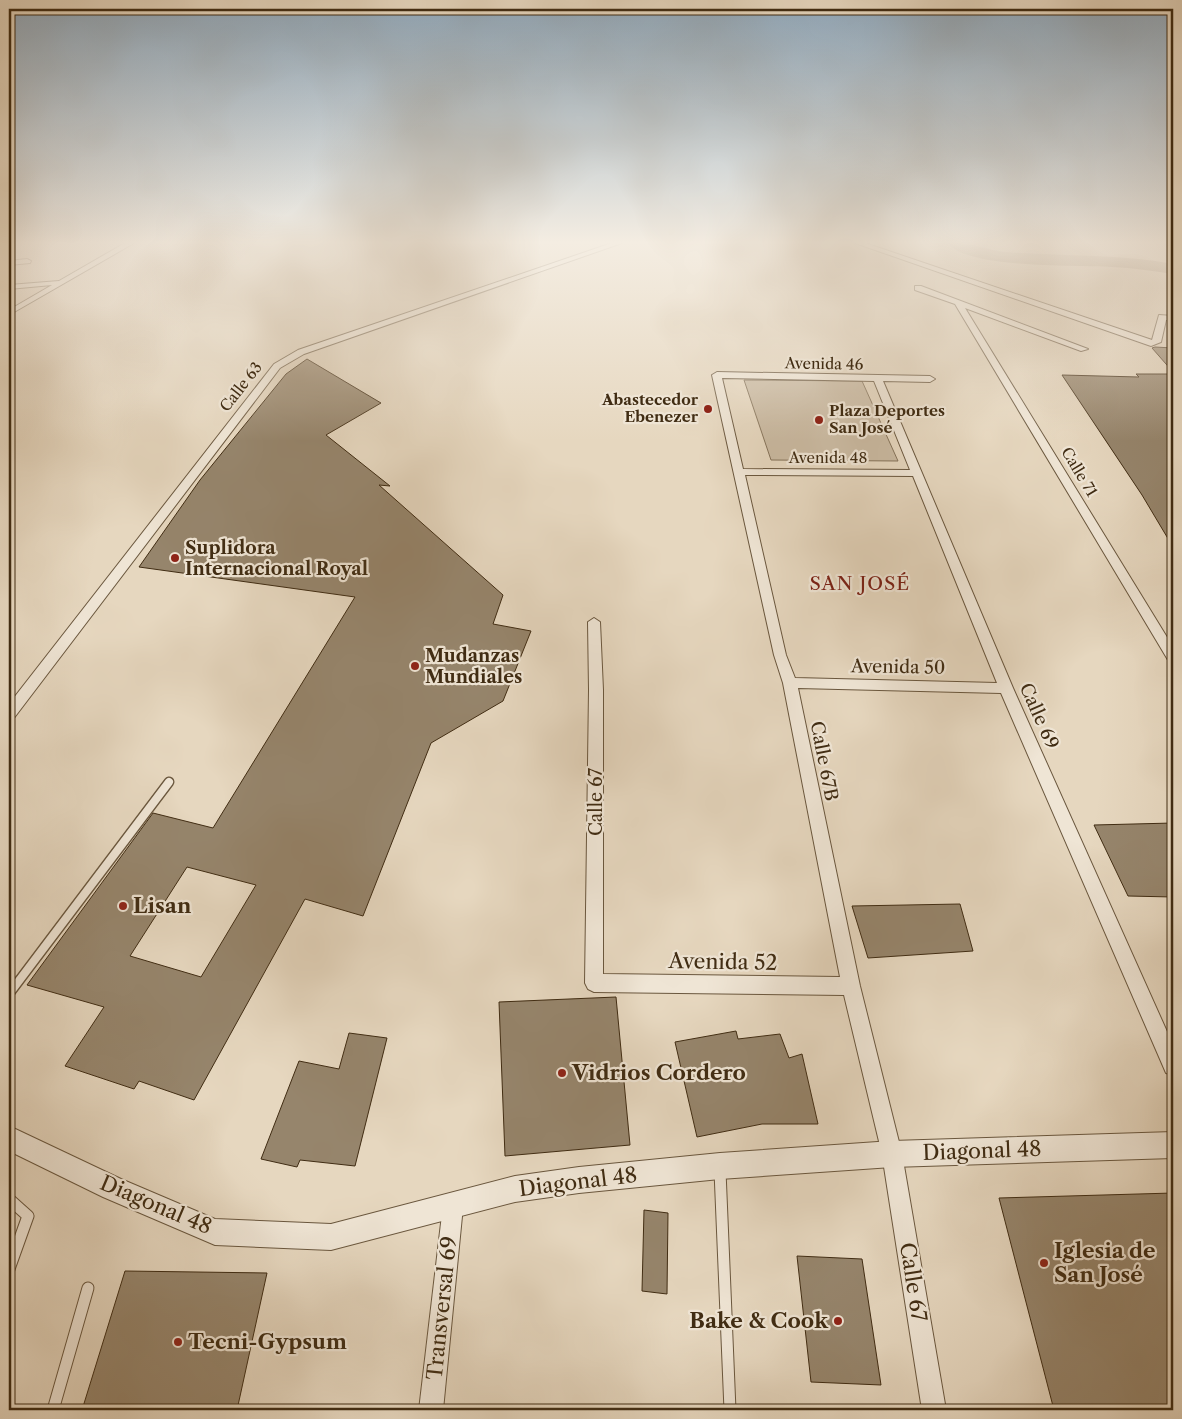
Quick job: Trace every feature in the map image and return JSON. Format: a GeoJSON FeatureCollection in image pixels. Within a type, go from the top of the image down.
{"type":"FeatureCollection","features":[{"type":"Feature","properties":{"kind":"street","name":"Calle 63"},"geometry":{"type":"LineString","coordinates":[[9,714],[277,366],[301,352],[424,309]]}},
{"type":"Feature","properties":{"kind":"street","name":"Calle 71"},"geometry":{"type":"LineString","coordinates":[[962,309],[1173,657]]}},
{"type":"Feature","properties":{"kind":"street"},"geometry":{"type":"LineString","coordinates":[[975,309],[1084,349]]}},
{"type":"Feature","properties":{"kind":"street"},"geometry":{"type":"LineString","coordinates":[[1052,309],[1151,343],[1157,342],[1162,317],[1173,318]]}},
{"type":"Feature","properties":{"kind":"street","name":"Avenida 46"},"geometry":{"type":"LineString","coordinates":[[717,375],[930,379]]}},
{"type":"Feature","properties":{"kind":"street","name":"Calle 67B"},"geometry":{"type":"LineString","coordinates":[[717,375],[780,655],[790,683],[851,986],[892,1154]]}},
{"type":"Feature","properties":{"kind":"street","name":"Calle 69"},"geometry":{"type":"LineString","coordinates":[[878,378],[1006,688],[1173,1066]]}},
{"type":"Feature","properties":{"kind":"street","name":"Avenida 48"},"geometry":{"type":"LineString","coordinates":[[738,472],[917,473]]}},
{"type":"Feature","properties":{"kind":"street","name":"Calle 67"},"geometry":{"type":"LineString","coordinates":[[594,622],[596,690],[594,983]]}},
{"type":"Feature","properties":{"kind":"street","name":"Avenida 50"},"geometry":{"type":"LineString","coordinates":[[790,683],[1006,688]]}},
{"type":"Feature","properties":{"kind":"street","name":"Avenida 52"},"geometry":{"type":"LineString","coordinates":[[594,983],[851,986]]}},
{"type":"Feature","properties":{"kind":"street","name":"Diagonal 48"},"geometry":{"type":"LineString","coordinates":[[9,1138],[112,1188],[215,1232],[331,1237],[515,1189],[579,1180],[720,1166],[892,1154],[1173,1145]]}},
{"type":"Feature","properties":{"kind":"street","name":"Calle 67"},"geometry":{"type":"LineString","coordinates":[[892,1154],[934,1410]]}},
{"type":"Feature","properties":{"kind":"street","name":"Transversal 69"},"geometry":{"type":"LineString","coordinates":[[432,1410],[453,1206]]}},
{"type":"Feature","properties":{"kind":"lane"},"geometry":{"type":"LineString","coordinates":[[9,994],[169,782]]}},
{"type":"Feature","properties":{"kind":"lane"},"geometry":{"type":"LineString","coordinates":[[720,1166],[730,1410]]}},
{"type":"Feature","properties":{"kind":"lane"},"geometry":{"type":"LineString","coordinates":[[9,1199],[28,1216],[9,1269]]}},
{"type":"Feature","properties":{"kind":"lane"},"geometry":{"type":"LineString","coordinates":[[53,1410],[88,1288]]}},
{"type":"Feature","properties":{"kind":"shaded area","name":"Plaza Deportes San José"},"geometry":{"type":"Polygon","coordinates":[[[744,380],[862,381],[898,461],[771,460],[744,380]]]}},
{"type":"Feature","properties":{"kind":"building"},"geometry":{"type":"Polygon","coordinates":[[[1152,348],[1173,348],[1173,372],[1152,348]]]}},
{"type":"Feature","properties":{"kind":"building","name":"Mudanzas Mundiales"},"geometry":{"type":"Polygon","coordinates":[[[307,359],[381,403],[326,435],[390,486],[379,485],[503,595],[493,624],[531,631],[503,701],[431,743],[363,916],[305,899],[194,1100],[139,1081],[134,1089],[65,1066],[104,1007],[27,985],[153,813],[213,828],[355,597],[139,567],[200,480],[286,374],[307,359]],[[187,867],[130,956],[201,977],[256,885],[187,867]]]}},
{"type":"Feature","properties":{"kind":"building"},"geometry":{"type":"Polygon","coordinates":[[[1136,374],[1173,374],[1173,547],[1142,495],[1062,375],[1139,377],[1136,374]]]}},
{"type":"Feature","properties":{"kind":"building"},"geometry":{"type":"Polygon","coordinates":[[[1173,823],[1173,897],[1128,896],[1094,825],[1173,823]]]}},
{"type":"Feature","properties":{"kind":"building"},"geometry":{"type":"Polygon","coordinates":[[[960,904],[973,951],[868,958],[852,906],[960,904]]]}},
{"type":"Feature","properties":{"kind":"building","name":"Vidrios Cordero"},"geometry":{"type":"Polygon","coordinates":[[[616,997],[630,1145],[505,1156],[499,1002],[616,997]]]}},
{"type":"Feature","properties":{"kind":"building"},"geometry":{"type":"Polygon","coordinates":[[[736,1031],[738,1039],[780,1034],[789,1058],[802,1054],[818,1124],[762,1124],[697,1137],[675,1042],[736,1031]]]}},
{"type":"Feature","properties":{"kind":"building"},"geometry":{"type":"Polygon","coordinates":[[[349,1033],[387,1038],[355,1166],[300,1160],[297,1167],[261,1159],[299,1061],[339,1069],[349,1033]]]}},
{"type":"Feature","properties":{"kind":"building"},"geometry":{"type":"Polygon","coordinates":[[[1173,1193],[1173,1410],[1054,1410],[999,1198],[1173,1193]]]}},
{"type":"Feature","properties":{"kind":"building"},"geometry":{"type":"Polygon","coordinates":[[[644,1210],[668,1213],[667,1294],[642,1291],[644,1210]]]}},
{"type":"Feature","properties":{"kind":"building","name":"Bake & Cook"},"geometry":{"type":"Polygon","coordinates":[[[797,1256],[862,1259],[881,1385],[811,1382],[797,1256]]]}},
{"type":"Feature","properties":{"kind":"building","name":"Tecni-Gypsum"},"geometry":{"type":"Polygon","coordinates":[[[125,1271],[267,1273],[237,1410],[82,1410],[125,1271]]]}},
{"type":"Feature","properties":{"kind":"place","name":"Abastecedor Ebenezer"},"geometry":{"type":"Point","coordinates":[708,409]}},
{"type":"Feature","properties":{"kind":"place","name":"Plaza Deportes San José"},"geometry":{"type":"Point","coordinates":[819,420]}},
{"type":"Feature","properties":{"kind":"place","name":"Suplidora Internacional Royal"},"geometry":{"type":"Point","coordinates":[175,558]}},
{"type":"Feature","properties":{"kind":"place","name":"Mudanzas Mundiales"},"geometry":{"type":"Point","coordinates":[415,666]}},
{"type":"Feature","properties":{"kind":"place","name":"Lisan"},"geometry":{"type":"Point","coordinates":[123,906]}},
{"type":"Feature","properties":{"kind":"place","name":"Vidrios Cordero"},"geometry":{"type":"Point","coordinates":[562,1073]}},
{"type":"Feature","properties":{"kind":"place","name":"Iglesia de San José"},"geometry":{"type":"Point","coordinates":[1044,1263]}},
{"type":"Feature","properties":{"kind":"place","name":"Bake & Cook"},"geometry":{"type":"Point","coordinates":[838,1321]}},
{"type":"Feature","properties":{"kind":"place","name":"Tecni-Gypsum"},"geometry":{"type":"Point","coordinates":[178,1342]}},
{"type":"Feature","properties":{"kind":"district","name":"SAN JOSÉ"},"geometry":{"type":"Point","coordinates":[860,583]}}]}
